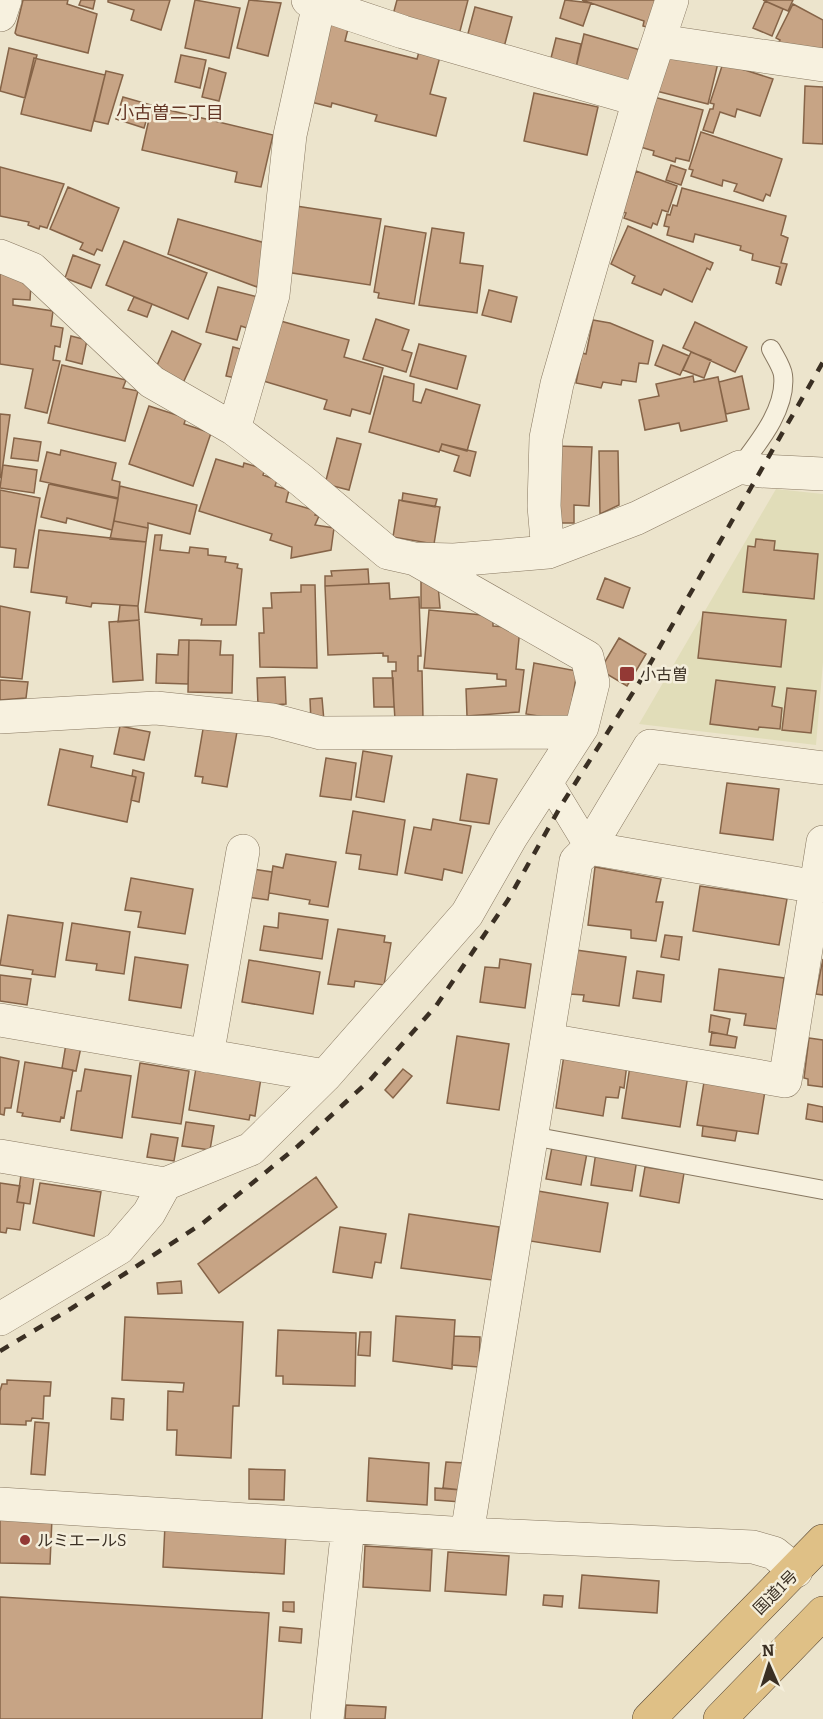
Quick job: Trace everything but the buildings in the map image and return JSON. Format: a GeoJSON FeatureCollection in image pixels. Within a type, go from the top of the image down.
{"type":"FeatureCollection","features":[{"type":"Feature","properties":{"kind":"highway","name":"国道1号"},"geometry":{"type":"LineString","coordinates":[[649,1719],[823,1541]]}},
{"type":"Feature","properties":{"kind":"highway"},"geometry":{"type":"LineString","coordinates":[[720,1719],[823,1613]]}},
{"type":"Feature","properties":{"kind":"street"},"geometry":{"type":"LineString","coordinates":[[0,15],[5,0]]}},
{"type":"Feature","properties":{"kind":"street"},"geometry":{"type":"LineString","coordinates":[[548,552],[544,506],[546,438],[557,384],[639,100],[672,0]]}},
{"type":"Feature","properties":{"kind":"street"},"geometry":{"type":"LineString","coordinates":[[234,429],[273,295],[290,135],[313,2],[492,59],[639,100]]}},
{"type":"Feature","properties":{"kind":"street"},"geometry":{"type":"LineString","coordinates":[[660,41],[823,65]]}},
{"type":"Feature","properties":{"kind":"street"},"geometry":{"type":"LineString","coordinates":[[0,256],[32,269],[152,382],[234,429],[301,480],[388,553],[415,559],[454,560],[548,552],[637,518],[740,467],[761,471],[823,474]]}},
{"type":"Feature","properties":{"kind":"street"},"geometry":{"type":"LineString","coordinates":[[0,1156],[165,1184],[251,1149],[325,1076],[467,914],[547,779],[579,732],[586,717],[593,683],[586,657],[415,559]]}},
{"type":"Feature","properties":{"kind":"street"},"geometry":{"type":"LineString","coordinates":[[0,717],[156,708],[272,720],[321,733],[579,732]]}},
{"type":"Feature","properties":{"kind":"street"},"geometry":{"type":"LineString","coordinates":[[467,1534],[576,861],[589,848],[650,746],[823,768]]}},
{"type":"Feature","properties":{"kind":"street"},"geometry":{"type":"LineString","coordinates":[[547,779],[589,848],[817,887]]}},
{"type":"Feature","properties":{"kind":"street"},"geometry":{"type":"LineString","coordinates":[[548,1040],[784,1081],[823,842]]}},
{"type":"Feature","properties":{"kind":"street"},"geometry":{"type":"LineString","coordinates":[[207,1056],[243,851]]}},
{"type":"Feature","properties":{"kind":"street"},"geometry":{"type":"LineString","coordinates":[[0,1020],[325,1076]]}},
{"type":"Feature","properties":{"kind":"street"},"geometry":{"type":"LineString","coordinates":[[0,1319],[118,1248],[149,1214],[165,1184]]}},
{"type":"Feature","properties":{"kind":"street"},"geometry":{"type":"LineString","coordinates":[[0,1504],[467,1534],[753,1547],[774,1553],[796,1571]]}},
{"type":"Feature","properties":{"kind":"street"},"geometry":{"type":"LineString","coordinates":[[327,1719],[348,1527]]}},
{"type":"Feature","properties":{"kind":"lane"},"geometry":{"type":"LineString","coordinates":[[740,467],[761,439],[782,397],[783,373],[771,349]]}},
{"type":"Feature","properties":{"kind":"lane"},"geometry":{"type":"LineString","coordinates":[[532,1136],[823,1190]]}},
{"type":"Feature","properties":{"kind":"shaded area"},"geometry":{"type":"Polygon","coordinates":[[[776,489],[823,494],[823,662],[816,745],[639,724],[776,489]]]}},
{"type":"Feature","properties":{"kind":"railway"},"geometry":{"type":"LineString","coordinates":[[0,1351],[72,1308],[203,1223],[298,1146],[371,1079],[436,1006],[508,900],[562,804],[639,683],[823,362]]}},
{"type":"Feature","properties":{"kind":"place","name":"小古曽"},"geometry":{"type":"Point","coordinates":[627,674]}},
{"type":"Feature","properties":{"kind":"place","name":"ルミエールS"},"geometry":{"type":"Point","coordinates":[25,1540]}},
{"type":"Feature","properties":{"kind":"district","name":"小古曽二丁目"},"geometry":{"type":"Point","coordinates":[170,113]}}]}
